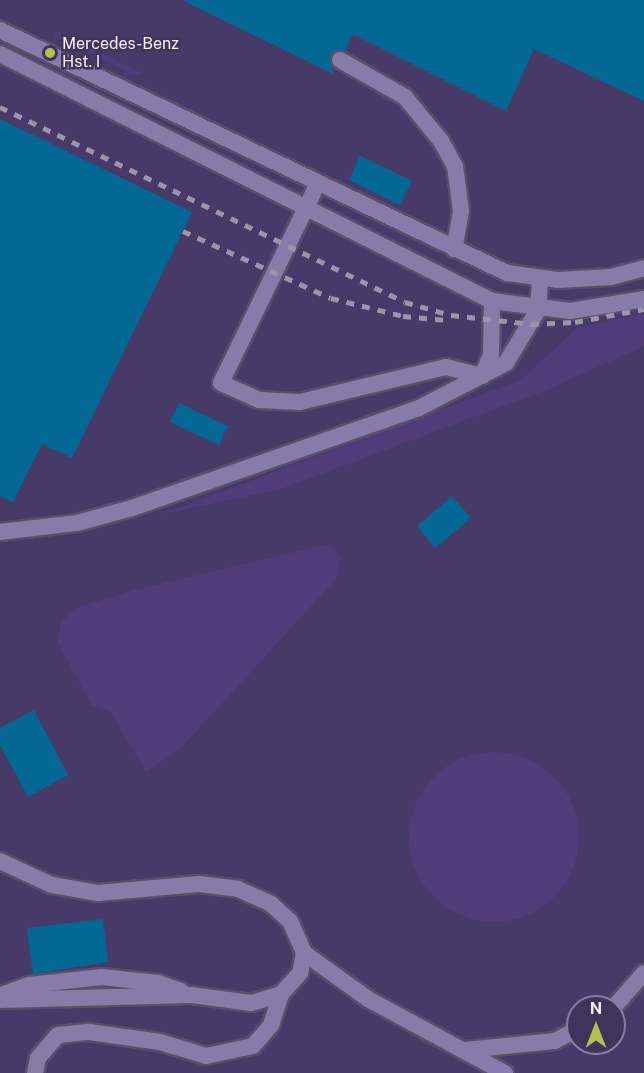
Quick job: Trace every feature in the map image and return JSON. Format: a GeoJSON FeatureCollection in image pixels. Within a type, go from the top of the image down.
{"type":"FeatureCollection","features":[{"type":"Feature","properties":{"kind":"street"},"geometry":{"type":"LineString","coordinates":[[0,30],[507,273],[540,278],[611,277],[644,267]]}},
{"type":"Feature","properties":{"kind":"street"},"geometry":{"type":"LineString","coordinates":[[0,54],[492,301],[538,310],[570,311],[644,299]]}},
{"type":"Feature","properties":{"kind":"street"},"geometry":{"type":"LineString","coordinates":[[340,60],[388,86],[426,117],[454,166],[460,211],[454,249]]}},
{"type":"Feature","properties":{"kind":"street"},"geometry":{"type":"LineString","coordinates":[[318,183],[221,383],[259,400],[300,402],[446,367],[482,376]]}},
{"type":"Feature","properties":{"kind":"street"},"geometry":{"type":"LineString","coordinates":[[0,532],[77,523],[132,508],[417,409],[506,363],[538,310],[540,278]]}},
{"type":"Feature","properties":{"kind":"street"},"geometry":{"type":"LineString","coordinates":[[482,376],[491,355],[492,301]]}},
{"type":"Feature","properties":{"kind":"street"},"geometry":{"type":"LineString","coordinates":[[0,861],[52,885],[98,893],[199,884],[238,889],[271,904],[290,921],[304,953],[368,999],[505,1073]]}},
{"type":"Feature","properties":{"kind":"street"},"geometry":{"type":"LineString","coordinates":[[36,1073],[38,1058],[58,1035],[119,1036],[206,1056],[253,1047],[271,1025],[281,994],[300,973],[304,953]]}},
{"type":"Feature","properties":{"kind":"street"},"geometry":{"type":"LineString","coordinates":[[625,995],[644,973]]}},
{"type":"Feature","properties":{"kind":"street"},"geometry":{"type":"LineString","coordinates":[[0,995],[29,985],[102,977],[158,982],[190,995]]}},
{"type":"Feature","properties":{"kind":"street"},"geometry":{"type":"LineString","coordinates":[[0,1000],[190,995],[251,1003],[281,994]]}},
{"type":"Feature","properties":{"kind":"street"},"geometry":{"type":"LineString","coordinates":[[464,1050],[555,1041],[566,1035]]}},
{"type":"Feature","properties":{"kind":"shaded area"},"geometry":{"type":"Polygon","coordinates":[[[0,0],[644,0],[644,1073],[0,1073],[0,0]]]}},
{"type":"Feature","properties":{"kind":"shaded area"},"geometry":{"type":"Polygon","coordinates":[[[56,31],[141,74],[123,75],[124,70],[54,36],[56,31]]]}},
{"type":"Feature","properties":{"kind":"shaded area"},"geometry":{"type":"Polygon","coordinates":[[[644,313],[644,346],[547,390],[281,489],[159,515],[521,380],[577,328],[644,313]]]}},
{"type":"Feature","properties":{"kind":"shaded area"},"geometry":{"type":"Polygon","coordinates":[[[323,545],[335,548],[341,557],[336,579],[181,748],[146,772],[110,711],[91,705],[58,642],[61,621],[79,607],[135,590],[323,545]]]}},
{"type":"Feature","properties":{"kind":"shaded area"},"geometry":{"type":"Polygon","coordinates":[[[494,752],[526,759],[554,777],[572,805],[579,837],[572,869],[554,897],[526,915],[494,922],[462,915],[434,897],[416,869],[409,837],[416,805],[434,777],[462,759],[494,752]]]}},
{"type":"Feature","properties":{"kind":"building"},"geometry":{"type":"Polygon","coordinates":[[[182,0],[644,0],[644,101],[534,49],[506,111],[353,34],[345,51],[331,55],[333,74],[182,0]]]}},
{"type":"Feature","properties":{"kind":"building"},"geometry":{"type":"Polygon","coordinates":[[[0,119],[192,212],[72,458],[42,444],[13,502],[0,496],[0,119]]]}},
{"type":"Feature","properties":{"kind":"building"},"geometry":{"type":"Polygon","coordinates":[[[360,156],[412,181],[400,205],[349,180],[360,156]]]}},
{"type":"Feature","properties":{"kind":"building"},"geometry":{"type":"Polygon","coordinates":[[[179,403],[228,426],[219,445],[170,422],[179,403]]]}},
{"type":"Feature","properties":{"kind":"building"},"geometry":{"type":"Polygon","coordinates":[[[452,496],[471,518],[435,548],[417,526],[452,496]]]}},
{"type":"Feature","properties":{"kind":"building"},"geometry":{"type":"Polygon","coordinates":[[[34,710],[68,775],[28,797],[0,745],[0,728],[34,710]]]}},
{"type":"Feature","properties":{"kind":"building"},"geometry":{"type":"Polygon","coordinates":[[[103,919],[108,962],[33,974],[27,928],[103,919]]]}},
{"type":"Feature","properties":{"kind":"railway"},"geometry":{"type":"LineString","coordinates":[[0,107],[405,302],[451,315],[531,324],[575,322],[644,309]]}},
{"type":"Feature","properties":{"kind":"railway"},"geometry":{"type":"LineString","coordinates":[[183,231],[331,298],[403,316],[447,320]]}},
{"type":"Feature","properties":{"kind":"place","name":"Mercedes-Benz Hst. I"},"geometry":{"type":"Point","coordinates":[50,53]}}]}
